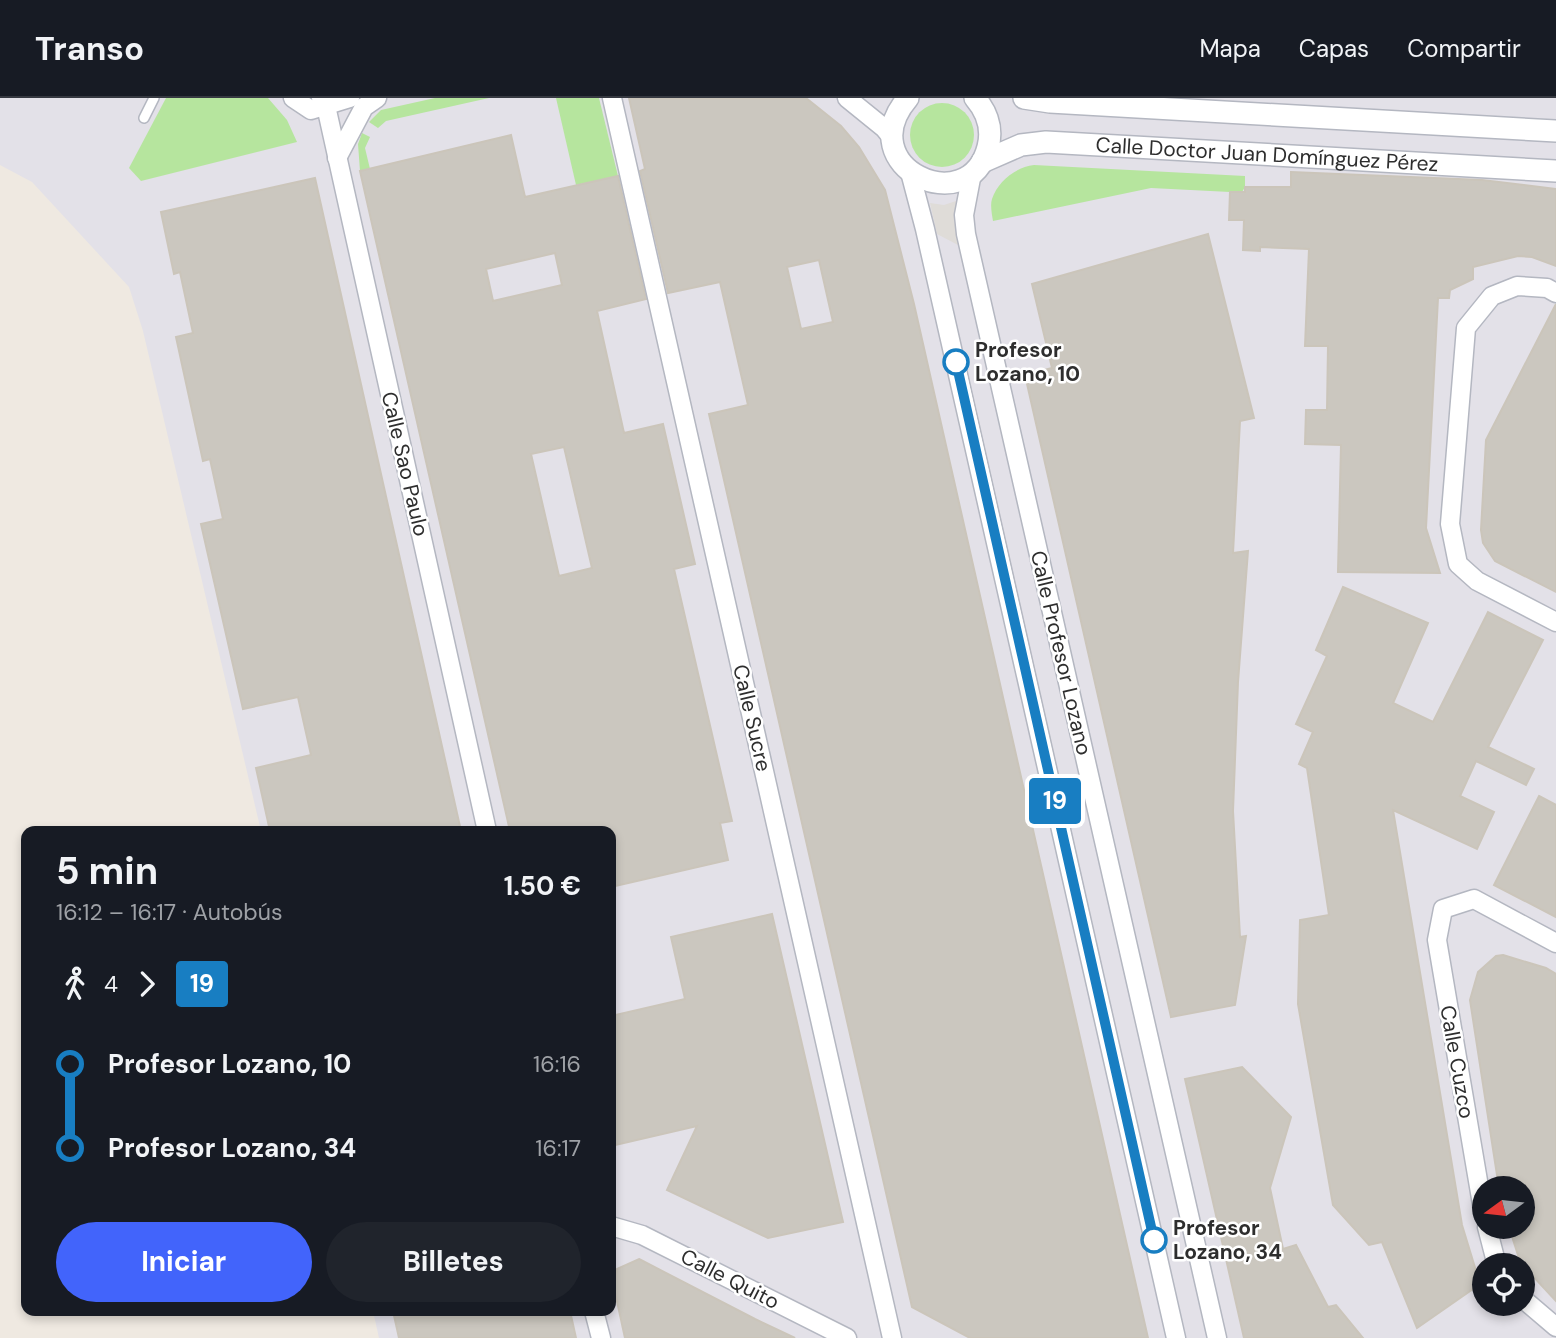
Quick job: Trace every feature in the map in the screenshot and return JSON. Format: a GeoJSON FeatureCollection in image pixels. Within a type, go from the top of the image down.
{"type":"FeatureCollection","features":[{"type":"Feature","properties":{"kind":"street"},"geometry":{"type":"LineString","coordinates":[[293,98],[311,110],[323,102],[350,98]]}},
{"type":"Feature","properties":{"kind":"street"},"geometry":{"type":"LineString","coordinates":[[337,158],[364,107],[377,98]]}},
{"type":"Feature","properties":{"kind":"street","name":"Calle Sucre"},"geometry":{"type":"LineString","coordinates":[[612,98],[892,1338]]}},
{"type":"Feature","properties":{"kind":"street"},"geometry":{"type":"LineString","coordinates":[[846,98],[876,120],[892,138]]}},
{"type":"Feature","properties":{"kind":"street"},"geometry":{"type":"LineString","coordinates":[[908,98],[896,116],[892,138],[895,151],[910,172]]}},
{"type":"Feature","properties":{"kind":"street"},"geometry":{"type":"LineString","coordinates":[[975,98],[985,112],[990,127],[990,143],[977,168]]}},
{"type":"Feature","properties":{"kind":"street","name":"Calle Doctor Juan Domínguez Pérez"},"geometry":{"type":"LineString","coordinates":[[1024,98],[1556,131]]}},
{"type":"Feature","properties":{"kind":"street","name":"Calle Sao Paulo"},"geometry":{"type":"LineString","coordinates":[[323,102],[486,826]]}},
{"type":"Feature","properties":{"kind":"street","name":"Calle Doctor Juan Domínguez Pérez"},"geometry":{"type":"LineString","coordinates":[[910,172],[924,181],[941,184],[958,181],[994,155],[1021,145],[1046,142],[1556,171]]}},
{"type":"Feature","properties":{"kind":"street","name":"Calle Profesor Lozano"},"geometry":{"type":"LineString","coordinates":[[977,168],[964,215],[966,234],[1217,1338]]}},
{"type":"Feature","properties":{"kind":"street","name":"Calle Profesor Lozano"},"geometry":{"type":"LineString","coordinates":[[910,172],[1176,1338]]}},
{"type":"Feature","properties":{"kind":"street"},"geometry":{"type":"LineString","coordinates":[[1556,293],[1547,288],[1517,286],[1492,296],[1466,328],[1450,524],[1458,564],[1477,581],[1556,622]]}},
{"type":"Feature","properties":{"kind":"street","name":"Calle Cuzco"},"geometry":{"type":"LineString","coordinates":[[1477,1176],[1437,940],[1443,909],[1474,899],[1556,943]]}},
{"type":"Feature","properties":{"kind":"street","name":"Calle Quito"},"geometry":{"type":"LineString","coordinates":[[616,1228],[642,1236],[847,1338]]}},
{"type":"Feature","properties":{"kind":"street"},"geometry":{"type":"LineString","coordinates":[[1535,1309],[1556,1327]]}},
{"type":"Feature","properties":{"kind":"street"},"geometry":{"type":"LineString","coordinates":[[595,1316],[601,1338]]}},
{"type":"Feature","properties":{"kind":"lane"},"geometry":{"type":"LineString","coordinates":[[144,118],[154,98]]}},
{"type":"Feature","properties":{"kind":"shaded area"},"geometry":{"type":"Polygon","coordinates":[[[0,98],[1556,98],[1556,1338],[379,1338],[374,1316],[616,1316],[616,826],[260,826],[143,331],[129,287],[32,182],[0,165],[0,98]]]}},
{"type":"Feature","properties":{"kind":"shaded area"},"geometry":{"type":"Polygon","coordinates":[[[956,201],[958,245],[937,234],[930,203],[944,205],[956,201]]]}},
{"type":"Feature","properties":{"kind":"green space"},"geometry":{"type":"Polygon","coordinates":[[[166,98],[268,98],[287,120],[297,142],[141,181],[129,168],[166,98]]]}},
{"type":"Feature","properties":{"kind":"green space"},"geometry":{"type":"Polygon","coordinates":[[[435,98],[489,98],[386,121],[378,128],[369,122],[381,110],[435,98]]]}},
{"type":"Feature","properties":{"kind":"green space"},"geometry":{"type":"Polygon","coordinates":[[[556,98],[599,98],[618,176],[576,185],[556,98]]]}},
{"type":"Feature","properties":{"kind":"green space"},"geometry":{"type":"Polygon","coordinates":[[[942,103],[960,109],[968,117],[974,135],[968,153],[960,161],[942,167],[924,161],[916,153],[910,135],[916,117],[924,109],[942,103]]]}},
{"type":"Feature","properties":{"kind":"green space"},"geometry":{"type":"Polygon","coordinates":[[[362,133],[370,137],[365,148],[370,169],[360,171],[358,144],[362,133]]]}},
{"type":"Feature","properties":{"kind":"green space"},"geometry":{"type":"Polygon","coordinates":[[[1034,165],[1245,176],[1245,187],[1242,192],[1151,188],[993,221],[991,201],[999,186],[1014,172],[1034,165]]]}},
{"type":"Feature","properties":{"kind":"building"},"geometry":{"type":"Polygon","coordinates":[[[629,98],[806,98],[841,126],[859,147],[885,190],[914,304],[1148,1338],[970,1338],[912,1307],[709,414],[748,405],[720,282],[668,293],[640,171],[645,169],[629,98]],[[819,260],[787,267],[801,329],[833,322],[819,260]]]}},
{"type":"Feature","properties":{"kind":"building"},"geometry":{"type":"Polygon","coordinates":[[[511,135],[525,197],[618,176],[646,299],[597,311],[624,433],[663,424],[695,564],[674,569],[732,821],[720,823],[728,860],[616,886],[616,826],[509,826],[360,171],[511,135]],[[555,253],[486,269],[493,301],[562,285],[555,253]],[[564,447],[531,454],[559,576],[592,568],[564,447]]]}},
{"type":"Feature","properties":{"kind":"building"},"geometry":{"type":"Polygon","coordinates":[[[1291,172],[1482,180],[1556,189],[1556,266],[1532,257],[1518,256],[1473,267],[1473,279],[1450,290],[1449,298],[1438,298],[1426,528],[1440,573],[1338,572],[1341,445],[1305,444],[1306,410],[1327,410],[1328,346],[1305,346],[1309,249],[1260,247],[1260,251],[1243,250],[1244,220],[1229,220],[1230,192],[1245,192],[1245,187],[1291,187],[1291,172]]]}},
{"type":"Feature","properties":{"kind":"building"},"geometry":{"type":"Polygon","coordinates":[[[315,178],[460,826],[269,826],[256,768],[311,755],[298,697],[243,709],[201,524],[223,519],[210,459],[203,461],[176,337],[193,333],[180,272],[174,274],[161,212],[315,178]]]}},
{"type":"Feature","properties":{"kind":"building"},"geometry":{"type":"Polygon","coordinates":[[[1208,234],[1254,418],[1240,421],[1233,553],[1248,551],[1238,682],[1233,811],[1240,937],[1246,936],[1235,1005],[1171,1017],[1025,375],[1052,368],[1032,284],[1208,234]]]}},
{"type":"Feature","properties":{"kind":"building"},"geometry":{"type":"Polygon","coordinates":[[[1556,304],[1556,592],[1495,561],[1483,543],[1481,530],[1486,440],[1556,304]]]}},
{"type":"Feature","properties":{"kind":"building"},"geometry":{"type":"Polygon","coordinates":[[[1343,587],[1428,623],[1393,703],[1433,722],[1488,612],[1543,640],[1488,747],[1534,769],[1526,785],[1476,761],[1460,796],[1494,812],[1477,849],[1393,810],[1462,1225],[1472,1258],[1472,1290],[1417,1328],[1382,1242],[1369,1245],[1333,1205],[1298,1004],[1300,920],[1329,915],[1307,768],[1299,764],[1313,732],[1296,724],[1327,656],[1316,650],[1343,587]]]}},
{"type":"Feature","properties":{"kind":"building"},"geometry":{"type":"Polygon","coordinates":[[[1539,796],[1556,805],[1556,917],[1494,885],[1539,796]]]}},
{"type":"Feature","properties":{"kind":"building"},"geometry":{"type":"Polygon","coordinates":[[[772,914],[843,1222],[768,1238],[667,1190],[697,1126],[616,1145],[616,1015],[685,999],[671,937],[772,914]]]}},
{"type":"Feature","properties":{"kind":"building"},"geometry":{"type":"Polygon","coordinates":[[[1503,955],[1546,968],[1556,974],[1556,1301],[1535,1278],[1535,1253],[1517,1253],[1513,1239],[1535,1239],[1535,1176],[1497,1176],[1470,1000],[1478,972],[1496,956],[1503,955]]]}},
{"type":"Feature","properties":{"kind":"building"},"geometry":{"type":"Polygon","coordinates":[[[1242,1067],[1291,1117],[1270,1188],[1283,1249],[1296,1245],[1328,1307],[1336,1305],[1363,1338],[1244,1338],[1185,1079],[1242,1067]]]}},
{"type":"Feature","properties":{"kind":"building"},"geometry":{"type":"Polygon","coordinates":[[[639,1259],[795,1338],[625,1338],[616,1297],[617,1269],[639,1259]]]}},
{"type":"Feature","properties":{"kind":"building"},"geometry":{"type":"Polygon","coordinates":[[[394,1316],[571,1316],[576,1338],[399,1338],[394,1316]]]}},
{"type":"Feature","properties":{"kind":"bus line","name":"19"},"geometry":{"type":"LineString","coordinates":[[956,362],[1154,1240]]}},
{"type":"Feature","properties":{"kind":"place","name":"Profesor Lozano, 10"},"geometry":{"type":"Point","coordinates":[956,362]}},
{"type":"Feature","properties":{"kind":"place","name":"Profesor Lozano, 34"},"geometry":{"type":"Point","coordinates":[1154,1240]}}]}
